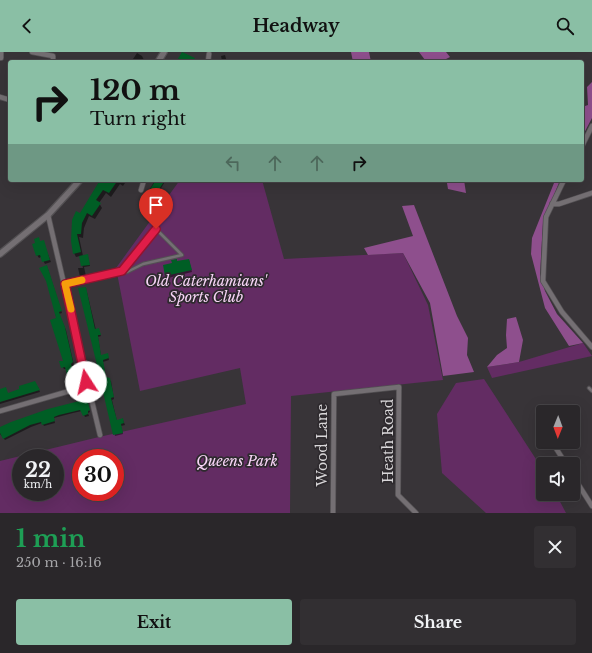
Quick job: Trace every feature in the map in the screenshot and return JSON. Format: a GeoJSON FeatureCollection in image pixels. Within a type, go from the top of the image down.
{"type":"FeatureCollection","features":[{"type":"Feature","properties":{"kind":"street"},"geometry":{"type":"LineString","coordinates":[[0,58],[1,52]]}},
{"type":"Feature","properties":{"kind":"street"},"geometry":{"type":"LineString","coordinates":[[32,52],[53,54]]}},
{"type":"Feature","properties":{"kind":"street"},"geometry":{"type":"LineString","coordinates":[[208,60],[209,54]]}},
{"type":"Feature","properties":{"kind":"street"},"geometry":{"type":"LineString","coordinates":[[584,142],[592,126]]}},
{"type":"Feature","properties":{"kind":"street"},"geometry":{"type":"LineString","coordinates":[[0,254],[48,215],[78,182]]}},
{"type":"Feature","properties":{"kind":"street"},"geometry":{"type":"LineString","coordinates":[[140,190],[143,182]]}},
{"type":"Feature","properties":{"kind":"street"},"geometry":{"type":"LineString","coordinates":[[563,182],[546,217],[543,281],[562,312],[592,347]]}},
{"type":"Feature","properties":{"kind":"street"},"geometry":{"type":"LineString","coordinates":[[552,204],[558,204],[592,193]]}},
{"type":"Feature","properties":{"kind":"street"},"geometry":{"type":"LineString","coordinates":[[48,215],[86,379],[85,385],[90,393],[100,435]]}},
{"type":"Feature","properties":{"kind":"street"},"geometry":{"type":"LineString","coordinates":[[0,411],[80,388],[85,385]]}},
{"type":"Feature","properties":{"kind":"street","name":"Wood Lane"},"geometry":{"type":"LineString","coordinates":[[333,513],[334,394],[399,387]]}},
{"type":"Feature","properties":{"kind":"street","name":"Heath Road"},"geometry":{"type":"LineString","coordinates":[[399,387],[398,495],[416,513]]}},
{"type":"Feature","properties":{"kind":"street"},"geometry":{"type":"LineString","coordinates":[[580,487],[592,506]]}},
{"type":"Feature","properties":{"kind":"lane"},"geometry":{"type":"LineString","coordinates":[[65,284],[122,271],[127,272],[143,264],[182,255],[156,229],[122,271]]}},
{"type":"Feature","properties":{"kind":"lane"},"geometry":{"type":"LineString","coordinates":[[589,388],[592,391]]}},
{"type":"Feature","properties":{"kind":"green space","name":"Old Caterhamians' Sports Club"},"geometry":{"type":"Polygon","coordinates":[[[179,182],[263,182],[284,259],[403,253],[428,305],[443,380],[291,396],[290,513],[0,513],[0,461],[12,458],[12,501],[64,501],[64,449],[50,449],[246,404],[240,368],[140,391],[116,268],[179,182]]]}},
{"type":"Feature","properties":{"kind":"green space"},"geometry":{"type":"Polygon","coordinates":[[[583,343],[592,356],[492,378],[487,367],[519,362],[583,343]]]}},
{"type":"Feature","properties":{"kind":"green space"},"geometry":{"type":"Polygon","coordinates":[[[484,379],[536,459],[536,501],[560,501],[566,513],[486,513],[442,473],[437,414],[456,383],[484,379]]]}},
{"type":"Feature","properties":{"kind":"shaded area"},"geometry":{"type":"Polygon","coordinates":[[[351,52],[369,52],[371,60],[353,60],[351,52]]]}},
{"type":"Feature","properties":{"kind":"shaded area"},"geometry":{"type":"Polygon","coordinates":[[[419,52],[446,52],[450,57],[444,60],[425,60],[419,52]]]}},
{"type":"Feature","properties":{"kind":"shaded area"},"geometry":{"type":"Polygon","coordinates":[[[592,82],[592,118],[584,133],[584,106],[588,105],[587,87],[592,82]]]}},
{"type":"Feature","properties":{"kind":"shaded area"},"geometry":{"type":"Polygon","coordinates":[[[464,182],[466,193],[448,189],[447,183],[464,182]]]}},
{"type":"Feature","properties":{"kind":"shaded area"},"geometry":{"type":"Polygon","coordinates":[[[553,182],[559,182],[543,223],[540,274],[545,291],[557,314],[583,343],[569,346],[545,308],[531,254],[532,238],[553,182]]]}},
{"type":"Feature","properties":{"kind":"shaded area"},"geometry":{"type":"Polygon","coordinates":[[[414,205],[457,316],[468,338],[467,355],[474,372],[443,376],[430,303],[403,253],[368,255],[364,248],[413,236],[402,206],[414,205]]]}},
{"type":"Feature","properties":{"kind":"shaded area"},"geometry":{"type":"Polygon","coordinates":[[[516,317],[523,340],[519,362],[487,367],[497,355],[507,348],[507,319],[516,317]]]}},
{"type":"Feature","properties":{"kind":"building"},"geometry":{"type":"Polygon","coordinates":[[[182,52],[195,58],[194,60],[177,60],[182,52]]]}},
{"type":"Feature","properties":{"kind":"building"},"geometry":{"type":"Polygon","coordinates":[[[99,182],[117,182],[109,193],[103,190],[96,200],[101,203],[92,216],[87,213],[82,223],[81,234],[77,234],[81,252],[73,254],[71,241],[72,220],[76,211],[80,213],[99,182]]]}},
{"type":"Feature","properties":{"kind":"building"},"geometry":{"type":"Polygon","coordinates":[[[155,182],[164,182],[148,207],[141,203],[155,182]]]}},
{"type":"Feature","properties":{"kind":"building"},"geometry":{"type":"Polygon","coordinates":[[[39,237],[40,241],[44,240],[50,260],[42,262],[40,255],[36,256],[32,244],[35,243],[34,239],[39,237]]]}},
{"type":"Feature","properties":{"kind":"building"},"geometry":{"type":"Polygon","coordinates":[[[88,254],[90,265],[81,266],[79,256],[88,254]]]}},
{"type":"Feature","properties":{"kind":"building"},"geometry":{"type":"Polygon","coordinates":[[[177,259],[177,261],[189,259],[192,270],[165,276],[163,265],[172,263],[171,260],[177,259]]]}},
{"type":"Feature","properties":{"kind":"building"},"geometry":{"type":"Polygon","coordinates":[[[47,265],[62,311],[59,312],[65,327],[73,362],[71,364],[74,372],[76,372],[79,384],[70,387],[65,367],[61,368],[60,365],[59,361],[63,361],[50,320],[56,318],[46,281],[39,268],[47,265]]]}},
{"type":"Feature","properties":{"kind":"building"},"geometry":{"type":"Polygon","coordinates":[[[86,287],[95,329],[99,328],[101,335],[98,335],[101,355],[108,353],[109,358],[103,360],[106,377],[110,378],[114,397],[111,398],[117,420],[123,418],[124,423],[121,424],[123,433],[113,435],[99,375],[96,376],[94,366],[97,365],[78,288],[86,287]]]}},
{"type":"Feature","properties":{"kind":"building"},"geometry":{"type":"Polygon","coordinates":[[[35,381],[40,390],[0,402],[0,389],[6,387],[8,393],[19,389],[19,386],[35,381]]]}},
{"type":"Feature","properties":{"kind":"building"},"geometry":{"type":"Polygon","coordinates":[[[87,399],[90,410],[88,411],[88,414],[83,416],[80,410],[59,415],[54,417],[55,421],[42,425],[41,422],[30,425],[3,439],[0,433],[0,427],[11,422],[48,409],[87,399]]]}},
{"type":"Feature","properties":{"kind":"slow traffic"},"geometry":{"type":"LineString","coordinates":[[71,309],[65,284],[82,280]]}},
{"type":"Feature","properties":{"kind":"route"},"geometry":{"type":"LineString","coordinates":[[86,382],[65,284],[122,271],[156,229]]}},
{"type":"Feature","properties":{"kind":"park label","name":"Queens Park"},"geometry":{"type":"Point","coordinates":[237,461]}}]}
